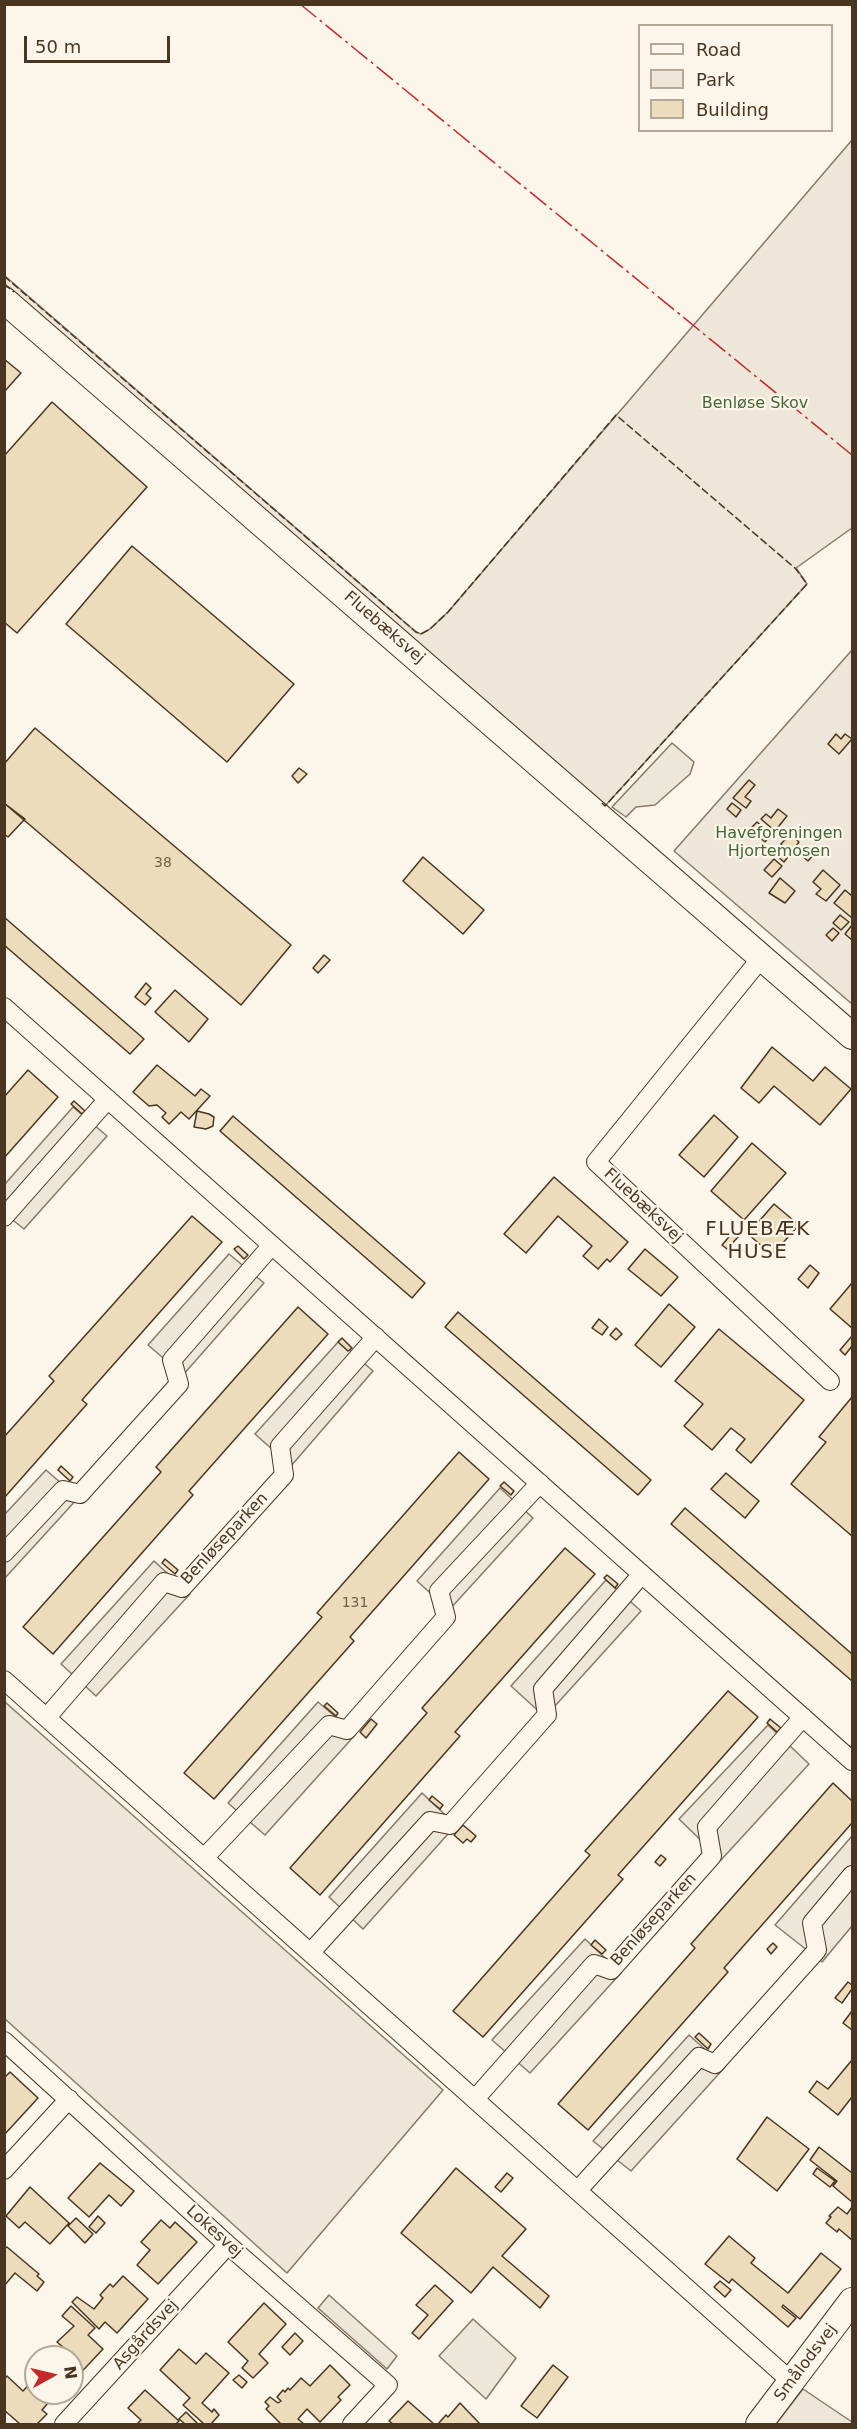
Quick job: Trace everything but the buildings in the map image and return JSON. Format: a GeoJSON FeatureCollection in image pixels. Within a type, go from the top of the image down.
{"type":"FeatureCollection","features":[{"type":"Feature","properties":{"kind":"street","name":"Fluebæksvej"},"geometry":{"type":"LineString","coordinates":[[4,300],[852,1036]]}},
{"type":"Feature","properties":{"kind":"street","name":"Fluebæksvej"},"geometry":{"type":"LineString","coordinates":[[762,957],[596,1162],[830,1381]]}},
{"type":"Feature","properties":{"kind":"street"},"geometry":{"type":"LineString","coordinates":[[4,1007],[852,1761]]}},
{"type":"Feature","properties":{"kind":"street"},"geometry":{"type":"LineString","coordinates":[[4,1217],[108,1099]]}},
{"type":"Feature","properties":{"kind":"street"},"geometry":{"type":"LineString","coordinates":[[4,1553],[63,1490],[80,1494],[179,1384],[172,1360],[272,1245]]}},
{"type":"Feature","properties":{"kind":"street","name":"Benløseparken"},"geometry":{"type":"LineString","coordinates":[[47,1718],[164,1582],[182,1588],[284,1475],[280,1446],[376,1337]]}},
{"type":"Feature","properties":{"kind":"street"},"geometry":{"type":"LineString","coordinates":[[205,1857],[329,1725],[347,1730],[446,1617],[439,1591],[540,1483]]}},
{"type":"Feature","properties":{"kind":"street"},"geometry":{"type":"LineString","coordinates":[[310,1952],[430,1821],[450,1825],[547,1715],[543,1689],[642,1574]]}},
{"type":"Feature","properties":{"kind":"street"},"geometry":{"type":"LineString","coordinates":[[4,1680],[792,2382]]}},
{"type":"Feature","properties":{"kind":"street","name":"Benløseparken"},"geometry":{"type":"LineString","coordinates":[[475,2098],[594,1964],[611,1970],[712,1856],[707,1827],[803,1717]]}},
{"type":"Feature","properties":{"kind":"street"},"geometry":{"type":"LineString","coordinates":[[578,2190],[699,2057],[715,2064],[817,1950],[812,1923],[852,1875]]}},
{"type":"Feature","properties":{"kind":"street","name":"Lokesvej"},"geometry":{"type":"LineString","coordinates":[[4,2041],[228,2245],[388,2385],[352,2424]]}},
{"type":"Feature","properties":{"kind":"street"},"geometry":{"type":"LineString","coordinates":[[4,2170],[69,2099]]}},
{"type":"Feature","properties":{"kind":"street","name":"Asgårdsvej"},"geometry":{"type":"LineString","coordinates":[[64,2424],[228,2245]]}},
{"type":"Feature","properties":{"kind":"street","name":"Smålodsvej"},"geometry":{"type":"LineString","coordinates":[[759,2424],[852,2301]]}},
{"type":"Feature","properties":{"kind":"green space","name":"Benløse Skov"},"geometry":{"type":"Polygon","coordinates":[[[852,140],[852,528],[796,568],[807,584],[605,806],[5,284],[5,276],[421,634],[430,629],[448,612],[852,140]]]}},
{"type":"Feature","properties":{"kind":"green space","name":"Haveforeningen Hjortemosen"},"geometry":{"type":"Polygon","coordinates":[[[852,650],[852,1004],[674,851],[852,650]]]}},
{"type":"Feature","properties":{"kind":"green space"},"geometry":{"type":"Polygon","coordinates":[[[5,1702],[443,2090],[287,2273],[5,2019],[5,1702]]]}},
{"type":"Feature","properties":{"kind":"green space"},"geometry":{"type":"Polygon","coordinates":[[[803,2389],[852,2422],[852,2424],[776,2424],[803,2389]]]}},
{"type":"Feature","properties":{"kind":"shaded area"},"geometry":{"type":"Polygon","coordinates":[[[672,743],[694,762],[690,774],[655,805],[636,807],[626,817],[612,807],[672,743]]]}},
{"type":"Feature","properties":{"kind":"shaded area"},"geometry":{"type":"Polygon","coordinates":[[[73,1107],[107,1136],[24,1229],[5,1214],[5,1184],[73,1107]]]}},
{"type":"Feature","properties":{"kind":"shaded area"},"geometry":{"type":"Polygon","coordinates":[[[229,1254],[264,1283],[183,1375],[148,1345],[229,1254]]]}},
{"type":"Feature","properties":{"kind":"shaded area"},"geometry":{"type":"Polygon","coordinates":[[[339,1341],[373,1371],[291,1466],[255,1434],[339,1341]]]}},
{"type":"Feature","properties":{"kind":"shaded area"},"geometry":{"type":"Polygon","coordinates":[[[46,1470],[78,1498],[5,1578],[5,1514],[46,1470]]]}},
{"type":"Feature","properties":{"kind":"shaded area"},"geometry":{"type":"Polygon","coordinates":[[[500,1488],[533,1518],[449,1610],[417,1581],[500,1488]]]}},
{"type":"Feature","properties":{"kind":"shaded area"},"geometry":{"type":"Polygon","coordinates":[[[154,1561],[190,1594],[96,1696],[61,1664],[154,1561]]]}},
{"type":"Feature","properties":{"kind":"shaded area"},"geometry":{"type":"Polygon","coordinates":[[[606,1580],[641,1611],[545,1717],[511,1686],[606,1580]]]}},
{"type":"Feature","properties":{"kind":"shaded area"},"geometry":{"type":"Polygon","coordinates":[[[318,1702],[356,1734],[265,1835],[228,1803],[318,1702]]]}},
{"type":"Feature","properties":{"kind":"shaded area"},"geometry":{"type":"Polygon","coordinates":[[[768,1725],[809,1764],[721,1860],[679,1819],[768,1725]]]}},
{"type":"Feature","properties":{"kind":"shaded area"},"geometry":{"type":"Polygon","coordinates":[[[422,1793],[456,1825],[363,1929],[329,1897],[422,1793]]]}},
{"type":"Feature","properties":{"kind":"shaded area"},"geometry":{"type":"Polygon","coordinates":[[[852,1836],[852,1926],[822,1962],[775,1925],[852,1836]]]}},
{"type":"Feature","properties":{"kind":"shaded area"},"geometry":{"type":"Polygon","coordinates":[[[585,1939],[621,1973],[530,2073],[492,2040],[585,1939]]]}},
{"type":"Feature","properties":{"kind":"shaded area"},"geometry":{"type":"Polygon","coordinates":[[[689,2035],[725,2067],[631,2171],[593,2141],[689,2035]]]}},
{"type":"Feature","properties":{"kind":"shaded area"},"geometry":{"type":"Polygon","coordinates":[[[329,2295],[397,2356],[387,2369],[318,2308],[329,2295]]]}},
{"type":"Feature","properties":{"kind":"shaded area"},"geometry":{"type":"Polygon","coordinates":[[[473,2319],[516,2358],[486,2399],[439,2356],[473,2319]]]}},
{"type":"Feature","properties":{"kind":"fence"},"geometry":{"type":"LineString","coordinates":[[4,276],[421,634],[430,629],[448,612],[616,415],[796,569],[807,584],[605,806],[602,803]]}},
{"type":"Feature","properties":{"kind":"fence"},"geometry":{"type":"LineString","coordinates":[[4,284],[14,292]]}},
{"type":"Feature","properties":{"kind":"power"},"geometry":{"type":"LineString","coordinates":[[300,4],[852,455]]}},
{"type":"Feature","properties":{"kind":"district","name":"FLUEBÆK HUSE"},"geometry":{"type":"Point","coordinates":[758,1242]}}]}
